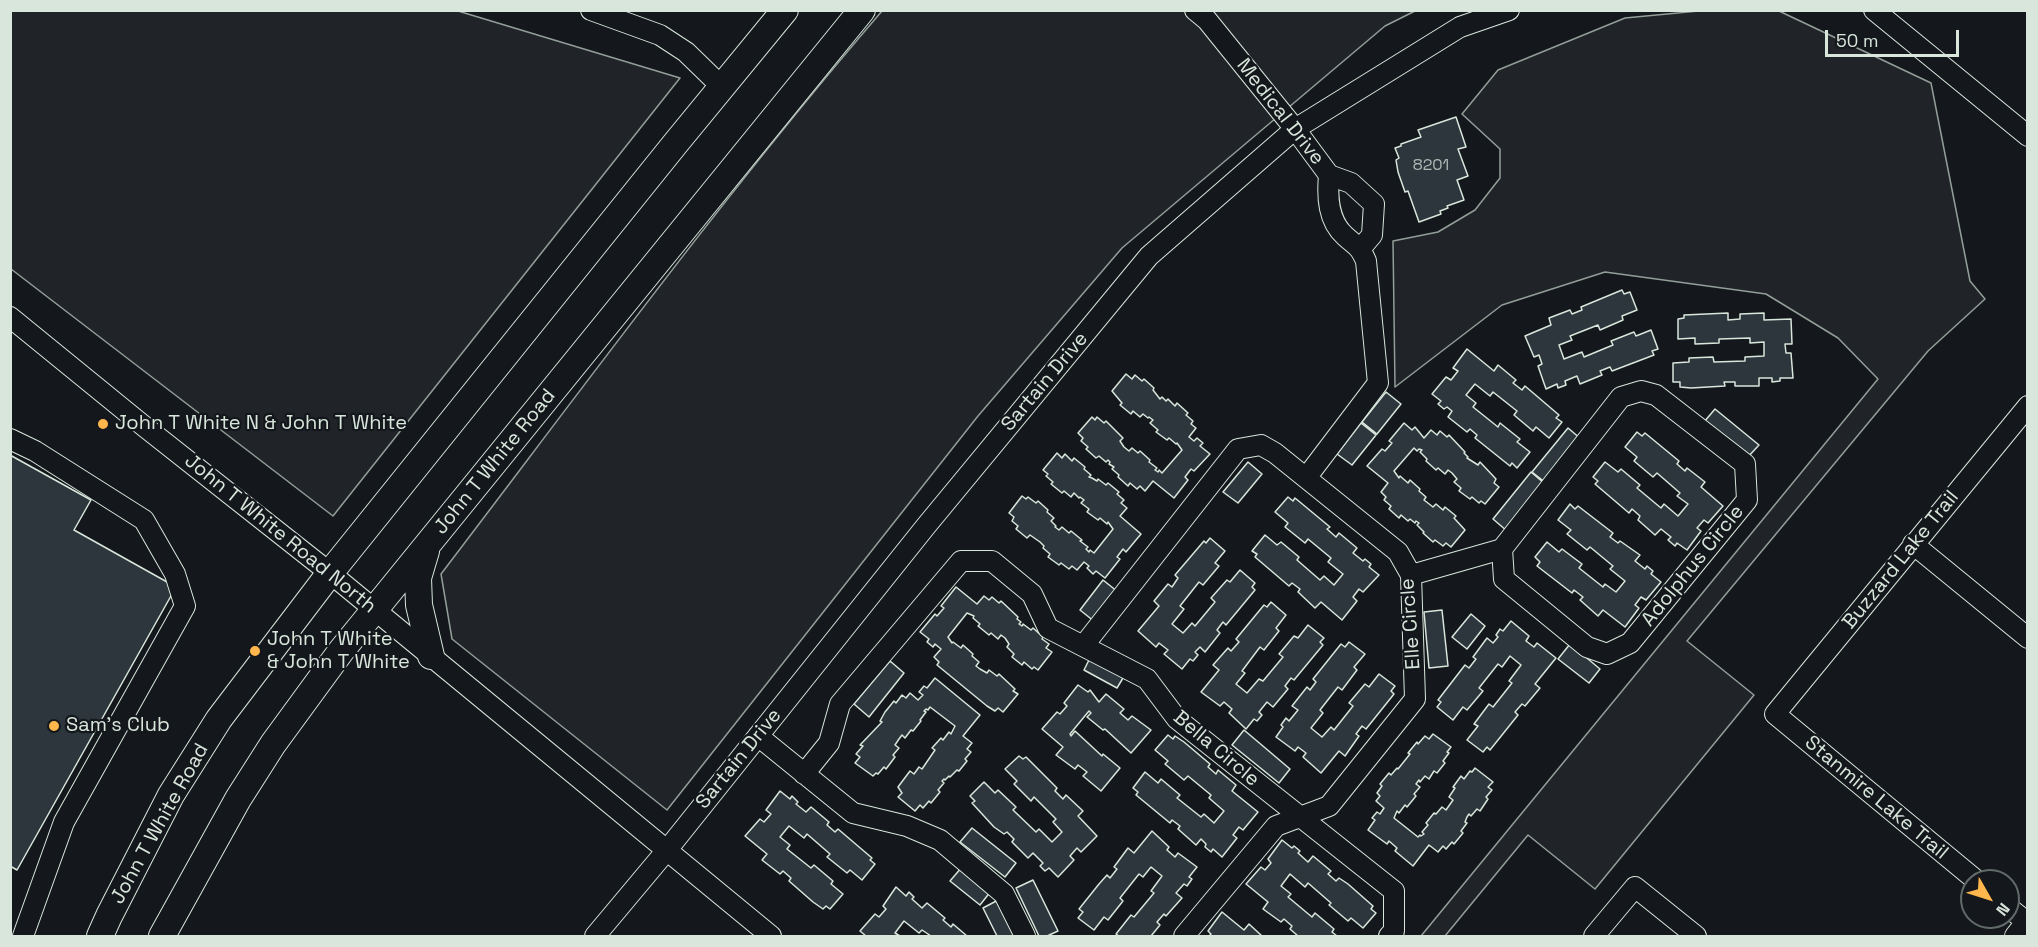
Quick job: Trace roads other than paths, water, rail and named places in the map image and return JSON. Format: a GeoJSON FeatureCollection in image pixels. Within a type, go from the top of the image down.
{"type":"FeatureCollection","features":[{"type":"Feature","properties":{"kind":"main road","name":"John T White Road"},"geometry":{"type":"LineString","coordinates":[[100,936],[171,795],[213,728],[330,573],[785,10]]}},
{"type":"Feature","properties":{"kind":"main road","name":"John T White Road"},"geometry":{"type":"LineString","coordinates":[[162,936],[207,852],[273,744],[306,697],[862,10]]}},
{"type":"Feature","properties":{"kind":"main road"},"geometry":{"type":"LineString","coordinates":[[428,544],[418,578],[419,605],[431,656]]}},
{"type":"Feature","properties":{"kind":"street"},"geometry":{"type":"LineString","coordinates":[[591,10],[639,18],[686,52],[722,87]]}},
{"type":"Feature","properties":{"kind":"street","name":"Medical Drive"},"geometry":{"type":"LineString","coordinates":[[1195,10],[1207,20],[1329,175],[1327,196],[1332,217],[1343,235],[1360,248]]}},
{"type":"Feature","properties":{"kind":"street","name":"Sartain Drive"},"geometry":{"type":"LineString","coordinates":[[595,936],[667,850],[926,526],[1149,256],[1295,129],[1460,27],[1509,10]]}},
{"type":"Feature","properties":{"kind":"street"},"geometry":{"type":"LineString","coordinates":[[1874,10],[2028,136]]}},
{"type":"Feature","properties":{"kind":"street"},"geometry":{"type":"LineString","coordinates":[[1306,478],[1378,383],[1366,261],[1360,248],[1372,235],[1374,204],[1351,183],[1329,175]]}},
{"type":"Feature","properties":{"kind":"street","name":"John T White Road North"},"geometry":{"type":"LineString","coordinates":[[11,318],[375,609],[771,936]]}},
{"type":"Feature","properties":{"kind":"street","name":"Adolphus Circle"},"geometry":{"type":"LineString","coordinates":[[1641,391],[1656,395],[1745,464],[1747,500],[1630,643],[1607,654],[1587,647],[1504,579],[1502,549],[1621,397],[1641,391]]}},
{"type":"Feature","properties":{"kind":"street","name":"Buzzard Lake Trail"},"geometry":{"type":"LineString","coordinates":[[1775,714],[2028,406]]}},
{"type":"Feature","properties":{"kind":"street"},"geometry":{"type":"LineString","coordinates":[[10,439],[35,452],[144,520],[175,574],[185,606],[64,822],[23,936]]}},
{"type":"Feature","properties":{"kind":"street","name":"Elle Circle"},"geometry":{"type":"LineString","coordinates":[[1084,645],[1238,449],[1261,445],[1275,453],[1398,552],[1411,575],[1415,699],[1329,806],[1276,826],[1184,936]]}},
{"type":"Feature","properties":{"kind":"street"},"geometry":{"type":"LineString","coordinates":[[1913,544],[2028,638]]}},
{"type":"Feature","properties":{"kind":"street"},"geometry":{"type":"LineString","coordinates":[[1411,575],[1502,549]]}},
{"type":"Feature","properties":{"kind":"street","name":"Bella Circle"},"geometry":{"type":"LineString","coordinates":[[804,774],[829,743],[840,704],[961,561],[992,561],[1032,594],[1048,628],[1148,679],[1177,719],[1394,891],[1394,931],[1389,936]]}},
{"type":"Feature","properties":{"kind":"street","name":"Stanmire Lake Trail"},"geometry":{"type":"LineString","coordinates":[[1775,714],[1962,869]]}},
{"type":"Feature","properties":{"kind":"street"},"geometry":{"type":"LineString","coordinates":[[758,736],[853,813],[907,826],[940,840],[1004,894],[1025,936]]}},
{"type":"Feature","properties":{"kind":"street"},"geometry":{"type":"LineString","coordinates":[[1594,936],[1635,887],[1696,936]]}},
{"type":"Feature","properties":{"kind":"place","name":"John T White N & John T White"},"geometry":{"type":"Point","coordinates":[103,424]}},
{"type":"Feature","properties":{"kind":"place","name":"John T White & John T White"},"geometry":{"type":"Point","coordinates":[255,651]}},
{"type":"Feature","properties":{"kind":"place","name":"Sam's Club"},"geometry":{"type":"Point","coordinates":[54,726]}}]}
